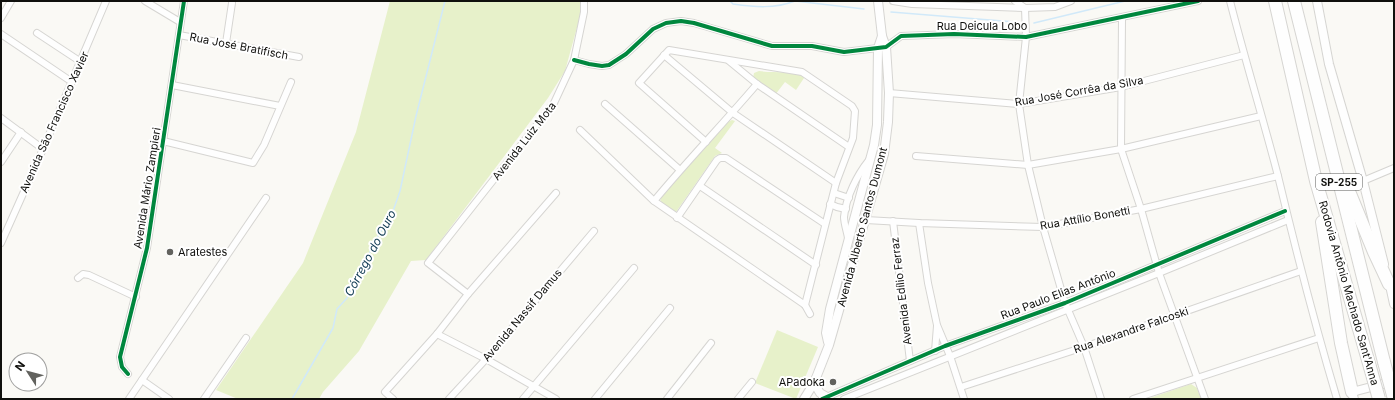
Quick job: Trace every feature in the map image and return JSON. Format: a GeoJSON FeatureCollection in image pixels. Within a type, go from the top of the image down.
{"type":"FeatureCollection","features":[{"type":"Feature","properties":{"kind":"highway","name":"Rodovia Antônio Machado Sant'Anna"},"geometry":{"type":"LineString","coordinates":[[1275,1],[1316,181],[1379,399]]}},
{"type":"Feature","properties":{"kind":"highway","name":"Rodovia Antônio Machado Sant'Anna"},"geometry":{"type":"LineString","coordinates":[[1294,1],[1394,399]]}},
{"type":"Feature","properties":{"kind":"highway"},"geometry":{"type":"LineString","coordinates":[[1331,148],[1374,252],[1390,284]]}},
{"type":"Feature","properties":{"kind":"highway"},"geometry":{"type":"LineString","coordinates":[[1316,181],[1341,343],[1353,396]]}},
{"type":"Feature","properties":{"kind":"street"},"geometry":{"type":"LineString","coordinates":[[1,18],[11,1]]}},
{"type":"Feature","properties":{"kind":"street","name":"Avenida São Francisco Xavier"},"geometry":{"type":"LineString","coordinates":[[1,241],[43,149],[106,1]]}},
{"type":"Feature","properties":{"kind":"street"},"geometry":{"type":"LineString","coordinates":[[145,1],[180,22]]}},
{"type":"Feature","properties":{"kind":"street","name":"Avenida Mário Zampieri"},"geometry":{"type":"LineString","coordinates":[[128,374],[122,367],[120,356],[136,297],[147,248],[184,1]]}},
{"type":"Feature","properties":{"kind":"street","name":"Avenida Luiz Mota"},"geometry":{"type":"LineString","coordinates":[[468,294],[428,264],[554,103],[574,60],[584,12],[584,1]]}},
{"type":"Feature","properties":{"kind":"street","name":"Avenida Alberto Santos Dumont"},"geometry":{"type":"LineString","coordinates":[[829,345],[826,333],[830,310],[872,157],[877,126],[882,48],[878,1]]}},
{"type":"Feature","properties":{"kind":"street"},"geometry":{"type":"LineString","coordinates":[[893,1],[977,7],[990,4],[1025,8],[1055,7],[1071,1]]}},
{"type":"Feature","properties":{"kind":"street"},"geometry":{"type":"LineString","coordinates":[[1015,1],[1025,8]]}},
{"type":"Feature","properties":{"kind":"street","name":"Rua Deicula Lobo"},"geometry":{"type":"LineString","coordinates":[[882,48],[900,36],[954,34],[1026,37],[1198,1]]}},
{"type":"Feature","properties":{"kind":"street"},"geometry":{"type":"LineString","coordinates":[[1230,1],[1260,116],[1278,176],[1285,211],[1319,338],[1337,399]]}},
{"type":"Feature","properties":{"kind":"street"},"geometry":{"type":"LineString","coordinates":[[1317,1],[1329,64],[1390,284],[1394,304]]}},
{"type":"Feature","properties":{"kind":"street"},"geometry":{"type":"LineString","coordinates":[[226,43],[232,3]]}},
{"type":"Feature","properties":{"kind":"street"},"geometry":{"type":"LineString","coordinates":[[1025,8],[1026,37],[1019,104],[1028,165],[1043,227],[1065,303],[1084,347],[1101,399]]}},
{"type":"Feature","properties":{"kind":"street"},"geometry":{"type":"LineString","coordinates":[[1122,18],[1121,149],[1141,209],[1156,265],[1198,378],[1204,399]]}},
{"type":"Feature","properties":{"kind":"street"},"geometry":{"type":"LineString","coordinates":[[574,60],[602,66],[609,65],[626,54],[653,29],[666,23],[681,21],[694,23],[772,46],[812,46],[844,52],[882,48]]}},
{"type":"Feature","properties":{"kind":"street"},"geometry":{"type":"LineString","coordinates":[[37,33],[81,62]]}},
{"type":"Feature","properties":{"kind":"street"},"geometry":{"type":"LineString","coordinates":[[1,34],[72,82]]}},
{"type":"Feature","properties":{"kind":"street","name":"Rua José Bratifisch"},"geometry":{"type":"LineString","coordinates":[[179,35],[299,58]]}},
{"type":"Feature","properties":{"kind":"street","name":"Avenida Alberto Santos Dumont"},"geometry":{"type":"LineString","coordinates":[[804,399],[814,383],[829,345],[876,186],[885,148],[888,122],[888,93],[882,48]]}},
{"type":"Feature","properties":{"kind":"street"},"geometry":{"type":"LineString","coordinates":[[706,142],[640,83],[669,50],[802,72],[852,106],[855,112],[853,138],[836,183],[805,305]]}},
{"type":"Feature","properties":{"kind":"street"},"geometry":{"type":"LineString","coordinates":[[664,55],[733,112],[836,183]]}},
{"type":"Feature","properties":{"kind":"street","name":"Rua José Corrêa da Silva"},"geometry":{"type":"LineString","coordinates":[[888,93],[1019,104],[1121,86],[1244,55]]}},
{"type":"Feature","properties":{"kind":"street"},"geometry":{"type":"LineString","coordinates":[[729,61],[757,84],[850,147]]}},
{"type":"Feature","properties":{"kind":"street"},"geometry":{"type":"LineString","coordinates":[[748,77],[754,65]]}},
{"type":"Feature","properties":{"kind":"street"},"geometry":{"type":"LineString","coordinates":[[163,141],[253,163],[264,145],[291,82]]}},
{"type":"Feature","properties":{"kind":"street"},"geometry":{"type":"LineString","coordinates":[[654,201],[757,84]]}},
{"type":"Feature","properties":{"kind":"street"},"geometry":{"type":"LineString","coordinates":[[172,85],[280,106]]}},
{"type":"Feature","properties":{"kind":"street"},"geometry":{"type":"LineString","coordinates":[[605,104],[680,170]]}},
{"type":"Feature","properties":{"kind":"street"},"geometry":{"type":"LineString","coordinates":[[916,156],[1028,165],[1121,149],[1260,116]]}},
{"type":"Feature","properties":{"kind":"street"},"geometry":{"type":"LineString","coordinates":[[1,118],[43,149]]}},
{"type":"Feature","properties":{"kind":"street"},"geometry":{"type":"LineString","coordinates":[[580,130],[654,201],[805,305],[810,314]]}},
{"type":"Feature","properties":{"kind":"street"},"geometry":{"type":"LineString","coordinates":[[1,162],[21,132]]}},
{"type":"Feature","properties":{"kind":"street"},"geometry":{"type":"LineString","coordinates":[[848,241],[845,213],[855,182],[862,168],[872,157]]}},
{"type":"Feature","properties":{"kind":"street"},"geometry":{"type":"LineString","coordinates":[[677,218],[717,160],[720,158],[726,158],[825,224]]}},
{"type":"Feature","properties":{"kind":"street"},"geometry":{"type":"LineString","coordinates":[[1362,181],[1394,168]]}},
{"type":"Feature","properties":{"kind":"street","name":"Rua Attílio Bonetti"},"geometry":{"type":"LineString","coordinates":[[866,220],[1043,227],[1141,209],[1278,176]]}},
{"type":"Feature","properties":{"kind":"street"},"geometry":{"type":"LineString","coordinates":[[855,182],[876,186]]}},
{"type":"Feature","properties":{"kind":"street"},"geometry":{"type":"LineString","coordinates":[[700,186],[816,264]]}},
{"type":"Feature","properties":{"kind":"street"},"geometry":{"type":"LineString","coordinates":[[393,399],[386,392],[437,334],[468,294],[556,193]]}},
{"type":"Feature","properties":{"kind":"street"},"geometry":{"type":"LineString","coordinates":[[834,193],[850,198]]}},
{"type":"Feature","properties":{"kind":"street"},"geometry":{"type":"LineString","coordinates":[[129,399],[266,198]]}},
{"type":"Feature","properties":{"kind":"street"},"geometry":{"type":"LineString","coordinates":[[830,204],[854,219],[866,220]]}},
{"type":"Feature","properties":{"kind":"street","name":"Rua Paulo Elias Antônio"},"geometry":{"type":"LineString","coordinates":[[824,398],[837,396],[935,350],[1065,303],[1285,211]]}},
{"type":"Feature","properties":{"kind":"street","name":"Rua Paulo Elias Antônio"},"geometry":{"type":"LineString","coordinates":[[844,399],[1288,220]]}},
{"type":"Feature","properties":{"kind":"street","name":"Avenida Edílio Ferraz"},"geometry":{"type":"LineString","coordinates":[[893,221],[910,361]]}},
{"type":"Feature","properties":{"kind":"street"},"geometry":{"type":"LineString","coordinates":[[919,223],[928,283],[937,325],[950,356],[964,399]]}},
{"type":"Feature","properties":{"kind":"street","name":"Avenida Nassif Damus"},"geometry":{"type":"LineString","coordinates":[[449,399],[486,358],[594,231]]}},
{"type":"Feature","properties":{"kind":"street"},"geometry":{"type":"LineString","coordinates":[[523,399],[634,268]]}},
{"type":"Feature","properties":{"kind":"street","name":"Rua Alexandre Falcoski"},"geometry":{"type":"LineString","coordinates":[[960,387],[1084,347],[1301,271]]}},
{"type":"Feature","properties":{"kind":"street"},"geometry":{"type":"LineString","coordinates":[[78,278],[83,274],[88,274],[136,297]]}},
{"type":"Feature","properties":{"kind":"street"},"geometry":{"type":"LineString","coordinates":[[595,399],[670,308]]}},
{"type":"Feature","properties":{"kind":"street"},"geometry":{"type":"LineString","coordinates":[[935,350],[937,325]]}},
{"type":"Feature","properties":{"kind":"street"},"geometry":{"type":"LineString","coordinates":[[437,334],[486,358],[556,399]]}},
{"type":"Feature","properties":{"kind":"street"},"geometry":{"type":"LineString","coordinates":[[204,399],[246,338]]}},
{"type":"Feature","properties":{"kind":"street"},"geometry":{"type":"LineString","coordinates":[[1133,399],[1319,338]]}},
{"type":"Feature","properties":{"kind":"street"},"geometry":{"type":"LineString","coordinates":[[667,399],[711,343]]}},
{"type":"Feature","properties":{"kind":"street"},"geometry":{"type":"LineString","coordinates":[[142,380],[169,399]]}},
{"type":"Feature","properties":{"kind":"street"},"geometry":{"type":"LineString","coordinates":[[1353,396],[1394,381]]}},
{"type":"Feature","properties":{"kind":"street"},"geometry":{"type":"LineString","coordinates":[[738,399],[752,382]]}},
{"type":"Feature","properties":{"kind":"street"},"geometry":{"type":"LineString","coordinates":[[814,383],[824,398]]}},
{"type":"Feature","properties":{"kind":"street"},"geometry":{"type":"LineString","coordinates":[[1353,396],[1394,386]]}},
{"type":"Feature","properties":{"kind":"green space"},"geometry":{"type":"Polygon","coordinates":[[[390,1],[581,1],[581,13],[565,71],[548,98],[426,260],[411,261],[359,351],[323,392],[319,399],[238,399],[216,390],[303,263],[356,132],[390,1]]]}},
{"type":"Feature","properties":{"kind":"green space"},"geometry":{"type":"Polygon","coordinates":[[[759,71],[806,75],[796,90],[785,82],[775,95],[753,78],[754,73],[759,71]]]}},
{"type":"Feature","properties":{"kind":"green space"},"geometry":{"type":"Polygon","coordinates":[[[732,120],[735,121],[715,148],[722,153],[715,156],[676,212],[675,213],[660,204],[661,197],[728,122],[732,120]]]}},
{"type":"Feature","properties":{"kind":"green space"},"geometry":{"type":"Polygon","coordinates":[[[777,330],[818,347],[796,399],[755,383],[777,330]]]}},
{"type":"Feature","properties":{"kind":"green space"},"geometry":{"type":"Polygon","coordinates":[[[1191,384],[1197,388],[1201,399],[1147,399],[1191,384]]]}},
{"type":"Feature","properties":{"kind":"waterway","name":"Córrego do Ouro"},"geometry":{"type":"LineString","coordinates":[[292,399],[333,328],[337,309],[347,298],[378,236],[392,214],[400,191],[416,116],[445,1]]}},
{"type":"Feature","properties":{"kind":"waterway"},"geometry":{"type":"LineString","coordinates":[[730,1],[733,4],[757,6],[780,5],[795,1],[864,9]]}},
{"type":"Feature","properties":{"kind":"waterway"},"geometry":{"type":"LineString","coordinates":[[1034,23],[1125,1]]}},
{"type":"Feature","properties":{"kind":"waterway"},"geometry":{"type":"LineString","coordinates":[[891,12],[1015,22]]}},
{"type":"Feature","properties":{"kind":"cycle path"},"geometry":{"type":"LineString","coordinates":[[128,374],[122,367],[120,357],[147,248],[184,1]]}},
{"type":"Feature","properties":{"kind":"cycle path"},"geometry":{"type":"LineString","coordinates":[[574,60],[602,66],[609,65],[626,54],[653,29],[666,23],[681,21],[694,23],[772,46],[812,46],[844,52],[886,47],[901,36],[954,34],[1026,37],[1198,1]]}},
{"type":"Feature","properties":{"kind":"cycle path"},"geometry":{"type":"LineString","coordinates":[[822,399],[945,346],[1065,303],[1285,211]]}},
{"type":"Feature","properties":{"kind":"place","name":"Aratestes"},"geometry":{"type":"Point","coordinates":[170,252]}},
{"type":"Feature","properties":{"kind":"place","name":"APadoka"},"geometry":{"type":"Point","coordinates":[833,382]}}]}
